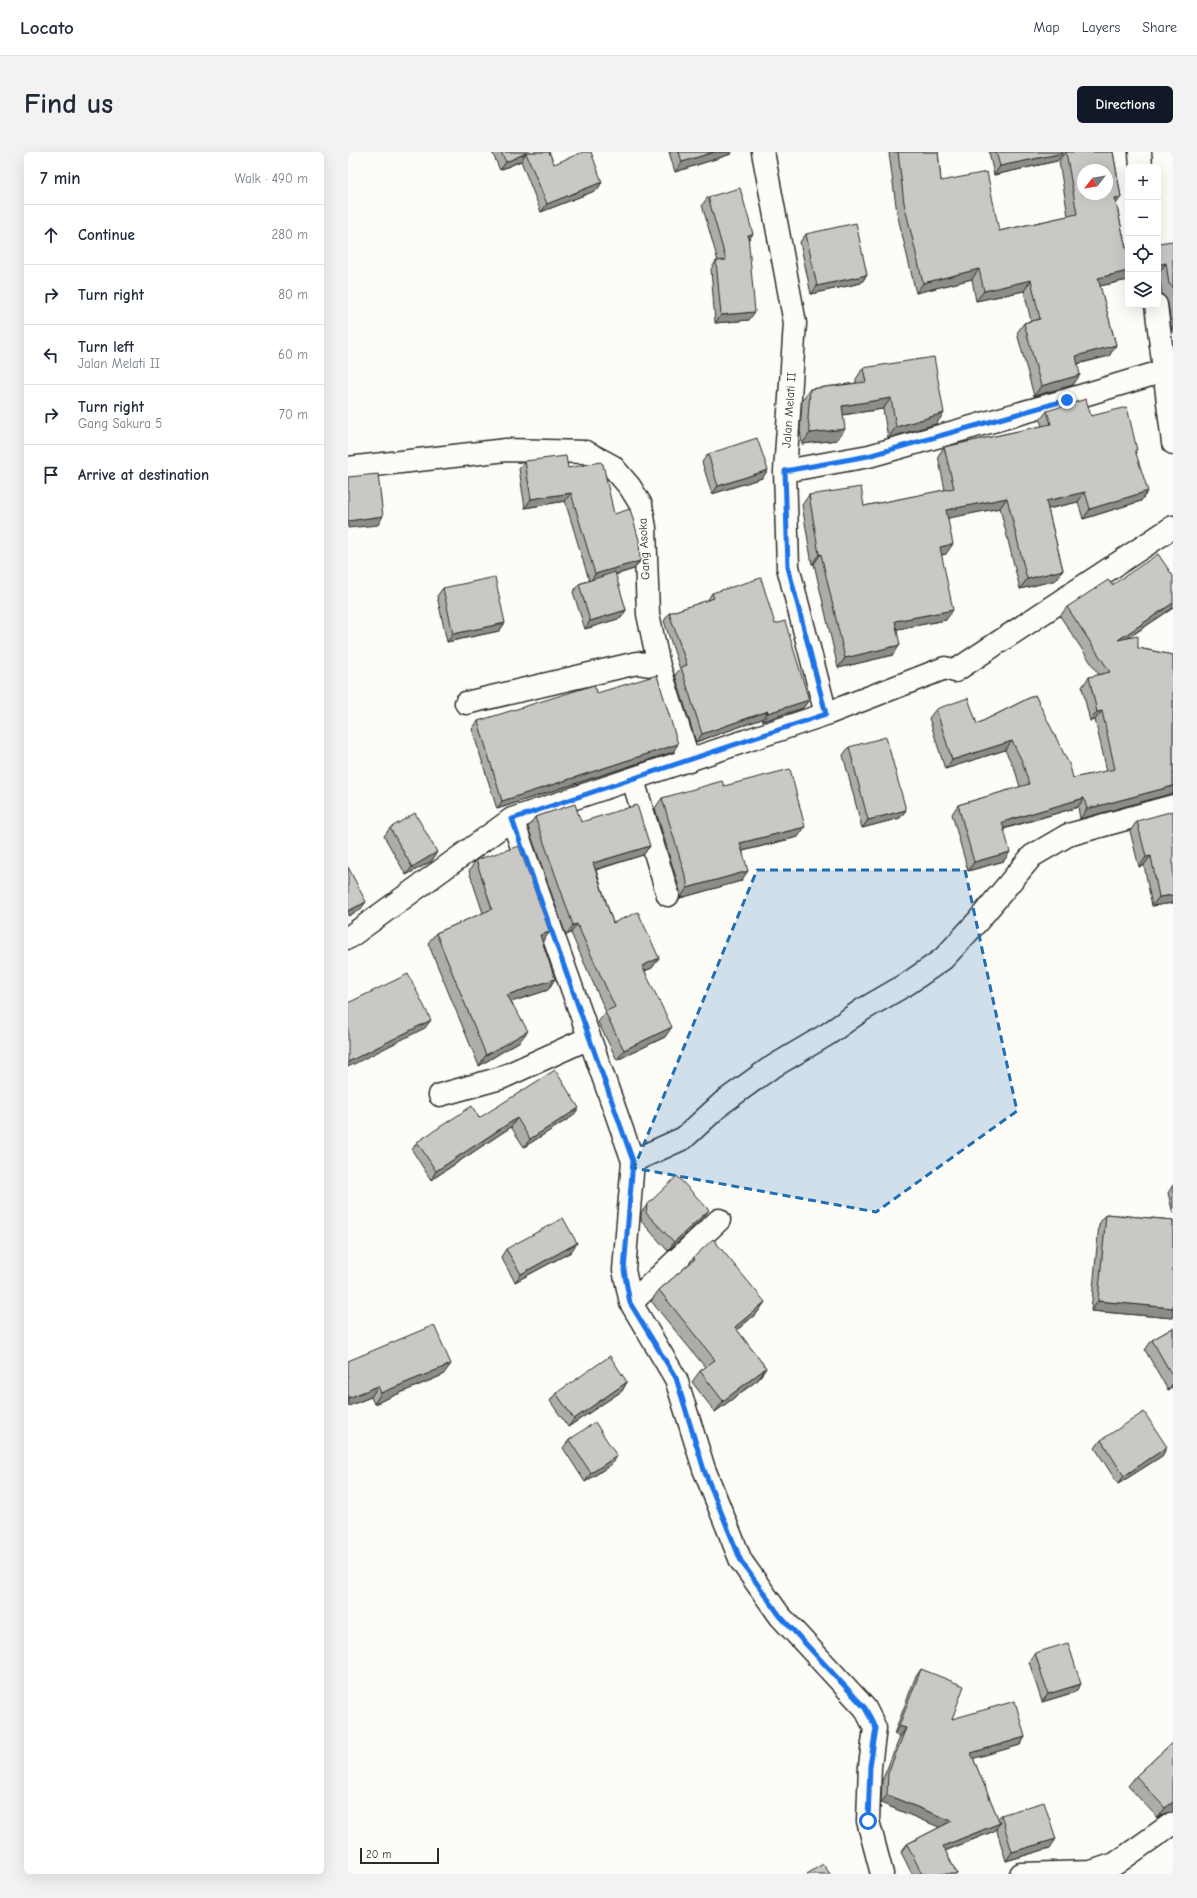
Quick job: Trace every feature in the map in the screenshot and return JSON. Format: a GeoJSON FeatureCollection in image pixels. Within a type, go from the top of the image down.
{"type":"FeatureCollection","features":[{"type":"Feature","properties":{"kind":"street","name":"Jalan Melati II"},"geometry":{"type":"LineString","coordinates":[[763,152],[795,322],[785,471],[788,567],[826,714]]}},
{"type":"Feature","properties":{"kind":"street"},"geometry":{"type":"LineString","coordinates":[[1140,152],[1141,164]]}},
{"type":"Feature","properties":{"kind":"street"},"geometry":{"type":"LineString","coordinates":[[1157,308],[1169,368],[1173,443]]}},
{"type":"Feature","properties":{"kind":"street"},"geometry":{"type":"LineString","coordinates":[[785,471],[868,456],[1067,400],[1169,368]]}},
{"type":"Feature","properties":{"kind":"street","name":"Gang Asoka"},"geometry":{"type":"LineString","coordinates":[[348,468],[506,450],[586,452],[612,466],[630,487],[641,505],[644,528],[648,614],[659,666],[689,761]]}},
{"type":"Feature","properties":{"kind":"street"},"geometry":{"type":"LineString","coordinates":[[348,938],[512,819],[633,780],[826,714],[944,668],[955,672],[1173,527]]}},
{"type":"Feature","properties":{"kind":"street"},"geometry":{"type":"LineString","coordinates":[[466,703],[637,663],[659,666]]}},
{"type":"Feature","properties":{"kind":"street"},"geometry":{"type":"LineString","coordinates":[[633,780],[668,895]]}},
{"type":"Feature","properties":{"kind":"street"},"geometry":{"type":"LineString","coordinates":[[633,1161],[684,1138],[722,1103],[769,1069],[828,1034],[862,1010],[907,984],[943,959],[977,922],[1032,856],[1068,835],[1173,806]]}},
{"type":"Feature","properties":{"kind":"street"},"geometry":{"type":"LineString","coordinates":[[512,819],[633,1161],[624,1270],[630,1303],[676,1378],[704,1470],[741,1561],[780,1616],[865,1708],[876,1728],[870,1766],[868,1821],[882,1874]]}},
{"type":"Feature","properties":{"kind":"street"},"geometry":{"type":"LineString","coordinates":[[440,1095],[501,1078],[589,1038]]}},
{"type":"Feature","properties":{"kind":"street"},"geometry":{"type":"LineString","coordinates":[[630,1303],[719,1220]]}},
{"type":"Feature","properties":{"kind":"street"},"geometry":{"type":"LineString","coordinates":[[1021,1874],[1091,1873],[1115,1864],[1173,1824]]}},
{"type":"Feature","properties":{"kind":"highlighted area"},"geometry":{"type":"Polygon","coordinates":[[[757,870],[965,870],[1017,1111],[876,1212],[634,1168],[757,870]]]}},
{"type":"Feature","properties":{"kind":"building"},"geometry":{"type":"Polygon","coordinates":[[[501,152],[549,152],[554,164],[583,152],[591,152],[602,182],[547,204],[526,153],[506,162],[501,152]]]}},
{"type":"Feature","properties":{"kind":"building"},"geometry":{"type":"Polygon","coordinates":[[[679,152],[714,152],[682,162],[679,152]]]}},
{"type":"Feature","properties":{"kind":"building"},"geometry":{"type":"Polygon","coordinates":[[[898,152],[938,152],[941,181],[987,172],[999,231],[1077,214],[1066,152],[1113,152],[1121,197],[1115,198],[1125,243],[1125,272],[1098,278],[1116,345],[1076,356],[1080,375],[1041,386],[1024,323],[1040,319],[1031,280],[984,291],[979,269],[923,283],[904,203],[898,152]]]}},
{"type":"Feature","properties":{"kind":"building"},"geometry":{"type":"Polygon","coordinates":[[[996,152],[1063,152],[1063,153],[1000,166],[996,152]]]}},
{"type":"Feature","properties":{"kind":"building"},"geometry":{"type":"Polygon","coordinates":[[[740,188],[753,234],[748,235],[755,312],[721,315],[716,261],[726,260],[708,197],[740,188]]]}},
{"type":"Feature","properties":{"kind":"building"},"geometry":{"type":"Polygon","coordinates":[[[856,223],[867,275],[817,286],[806,234],[856,223]]]}},
{"type":"Feature","properties":{"kind":"building"},"geometry":{"type":"Polygon","coordinates":[[[1173,241],[1173,287],[1169,284],[1166,263],[1161,264],[1161,243],[1173,241]]]}},
{"type":"Feature","properties":{"kind":"building"},"geometry":{"type":"Polygon","coordinates":[[[934,357],[944,413],[896,427],[891,398],[842,406],[845,429],[810,433],[808,419],[810,389],[866,382],[863,368],[934,357]]]}},
{"type":"Feature","properties":{"kind":"building"},"geometry":{"type":"Polygon","coordinates":[[[1086,399],[1091,416],[1127,407],[1137,450],[1135,450],[1148,491],[1090,509],[1085,492],[1046,501],[1063,570],[1027,579],[1007,498],[946,510],[953,544],[940,547],[953,610],[895,621],[900,645],[845,658],[821,554],[819,554],[809,495],[861,487],[864,506],[954,488],[944,447],[1051,424],[1047,411],[1086,399]]]}},
{"type":"Feature","properties":{"kind":"building"},"geometry":{"type":"Polygon","coordinates":[[[757,438],[768,470],[718,486],[708,454],[757,438]]]}},
{"type":"Feature","properties":{"kind":"building"},"geometry":{"type":"Polygon","coordinates":[[[566,456],[568,468],[600,462],[603,464],[614,514],[630,509],[639,540],[640,561],[595,574],[571,493],[531,499],[525,461],[566,456]]]}},
{"type":"Feature","properties":{"kind":"building"},"geometry":{"type":"Polygon","coordinates":[[[378,474],[383,516],[348,521],[348,477],[378,474]]]}},
{"type":"Feature","properties":{"kind":"building"},"geometry":{"type":"Polygon","coordinates":[[[1158,554],[1173,576],[1173,603],[1118,640],[1138,636],[1138,648],[1173,655],[1173,786],[1087,809],[1084,798],[1002,822],[1010,852],[974,862],[958,805],[1029,784],[1022,761],[1012,741],[952,760],[936,709],[968,698],[977,724],[1035,695],[1070,766],[1073,778],[1115,769],[1102,711],[1097,712],[1089,677],[1110,672],[1067,607],[1108,580],[1112,585],[1158,554]]]}},
{"type":"Feature","properties":{"kind":"building"},"geometry":{"type":"Polygon","coordinates":[[[615,572],[626,610],[590,621],[579,584],[615,572]]]}},
{"type":"Feature","properties":{"kind":"building"},"geometry":{"type":"Polygon","coordinates":[[[495,577],[505,623],[453,634],[443,588],[495,577]]]}},
{"type":"Feature","properties":{"kind":"building"},"geometry":{"type":"Polygon","coordinates":[[[761,578],[775,624],[785,621],[809,700],[768,713],[768,711],[702,734],[681,667],[687,665],[669,613],[714,598],[712,593],[761,578]]]}},
{"type":"Feature","properties":{"kind":"building"},"geometry":{"type":"Polygon","coordinates":[[[657,675],[678,744],[502,801],[478,721],[594,685],[597,693],[657,675]]]}},
{"type":"Feature","properties":{"kind":"building"},"geometry":{"type":"Polygon","coordinates":[[[886,737],[906,810],[868,820],[849,747],[886,737]]]}},
{"type":"Feature","properties":{"kind":"building"},"geometry":{"type":"Polygon","coordinates":[[[790,769],[805,827],[740,843],[748,871],[687,888],[687,882],[662,798],[722,781],[724,786],[790,769]]]}},
{"type":"Feature","properties":{"kind":"building"},"geometry":{"type":"Polygon","coordinates":[[[575,804],[581,822],[637,805],[650,846],[593,863],[613,923],[638,912],[659,958],[642,966],[672,1027],[624,1050],[605,1012],[615,1007],[577,924],[573,925],[535,817],[575,804]]]}},
{"type":"Feature","properties":{"kind":"building"},"geometry":{"type":"Polygon","coordinates":[[[1173,811],[1173,895],[1159,897],[1151,856],[1146,857],[1137,821],[1173,811]]]}},
{"type":"Feature","properties":{"kind":"building"},"geometry":{"type":"Polygon","coordinates":[[[415,813],[437,852],[412,867],[390,828],[415,813]]]}},
{"type":"Feature","properties":{"kind":"building"},"geometry":{"type":"Polygon","coordinates":[[[519,846],[550,932],[540,935],[555,979],[507,995],[528,1031],[486,1055],[436,933],[492,909],[476,860],[519,846]]]}},
{"type":"Feature","properties":{"kind":"building"},"geometry":{"type":"Polygon","coordinates":[[[348,867],[366,902],[348,911],[348,867]]]}},
{"type":"Feature","properties":{"kind":"building"},"geometry":{"type":"Polygon","coordinates":[[[408,974],[431,1020],[348,1062],[348,1003],[408,974]]]}},
{"type":"Feature","properties":{"kind":"building"},"geometry":{"type":"Polygon","coordinates":[[[555,1070],[579,1108],[530,1139],[517,1118],[436,1171],[417,1142],[472,1106],[479,1118],[555,1070]]]}},
{"type":"Feature","properties":{"kind":"building"},"geometry":{"type":"Polygon","coordinates":[[[677,1176],[709,1210],[674,1242],[646,1213],[647,1205],[677,1176]]]}},
{"type":"Feature","properties":{"kind":"building"},"geometry":{"type":"Polygon","coordinates":[[[1106,1214],[1173,1220],[1173,1308],[1098,1301],[1106,1214]]]}},
{"type":"Feature","properties":{"kind":"building"},"geometry":{"type":"Polygon","coordinates":[[[563,1218],[577,1243],[521,1274],[506,1249],[563,1218]]]}},
{"type":"Feature","properties":{"kind":"building"},"geometry":{"type":"Polygon","coordinates":[[[713,1239],[765,1302],[735,1327],[766,1368],[723,1401],[700,1371],[715,1360],[659,1290],[695,1259],[693,1258],[713,1239]]]}},
{"type":"Feature","properties":{"kind":"building"},"geometry":{"type":"Polygon","coordinates":[[[434,1325],[451,1364],[381,1393],[378,1386],[348,1398],[348,1361],[434,1325]]]}},
{"type":"Feature","properties":{"kind":"building"},"geometry":{"type":"Polygon","coordinates":[[[1173,1328],[1173,1377],[1152,1340],[1173,1328]]]}},
{"type":"Feature","properties":{"kind":"building"},"geometry":{"type":"Polygon","coordinates":[[[610,1356],[627,1382],[574,1419],[556,1393],[610,1356]]]}},
{"type":"Feature","properties":{"kind":"building"},"geometry":{"type":"Polygon","coordinates":[[[1144,1412],[1167,1447],[1124,1476],[1101,1440],[1144,1412]]]}},
{"type":"Feature","properties":{"kind":"building"},"geometry":{"type":"Polygon","coordinates":[[[595,1422],[617,1456],[591,1473],[569,1440],[595,1422]]]}},
{"type":"Feature","properties":{"kind":"building"},"geometry":{"type":"Polygon","coordinates":[[[1068,1643],[1081,1684],[1048,1694],[1035,1653],[1068,1643]]]}},
{"type":"Feature","properties":{"kind":"building"},"geometry":{"type":"Polygon","coordinates":[[[921,1669],[964,1686],[952,1719],[1015,1701],[1025,1737],[971,1753],[1000,1823],[943,1846],[957,1874],[922,1874],[907,1844],[952,1821],[887,1795],[888,1773],[906,1728],[899,1726],[921,1669]]]}},
{"type":"Feature","properties":{"kind":"building"},"geometry":{"type":"Polygon","coordinates":[[[1173,1742],[1173,1802],[1165,1808],[1136,1776],[1173,1742]]]}},
{"type":"Feature","properties":{"kind":"building"},"geometry":{"type":"Polygon","coordinates":[[[1044,1802],[1056,1839],[1012,1852],[1001,1815],[1044,1802]]]}},
{"type":"Feature","properties":{"kind":"building"},"geometry":{"type":"Polygon","coordinates":[[[823,1864],[830,1874],[807,1874],[823,1864]]]}},
{"type":"Feature","properties":{"kind":"route"},"geometry":{"type":"LineString","coordinates":[[868,1821],[870,1766],[876,1728],[865,1708],[780,1616],[741,1561],[704,1470],[676,1378],[630,1303],[624,1270],[633,1161],[512,819],[633,780],[826,714],[788,567],[785,471],[868,456],[1067,400]]}}]}
